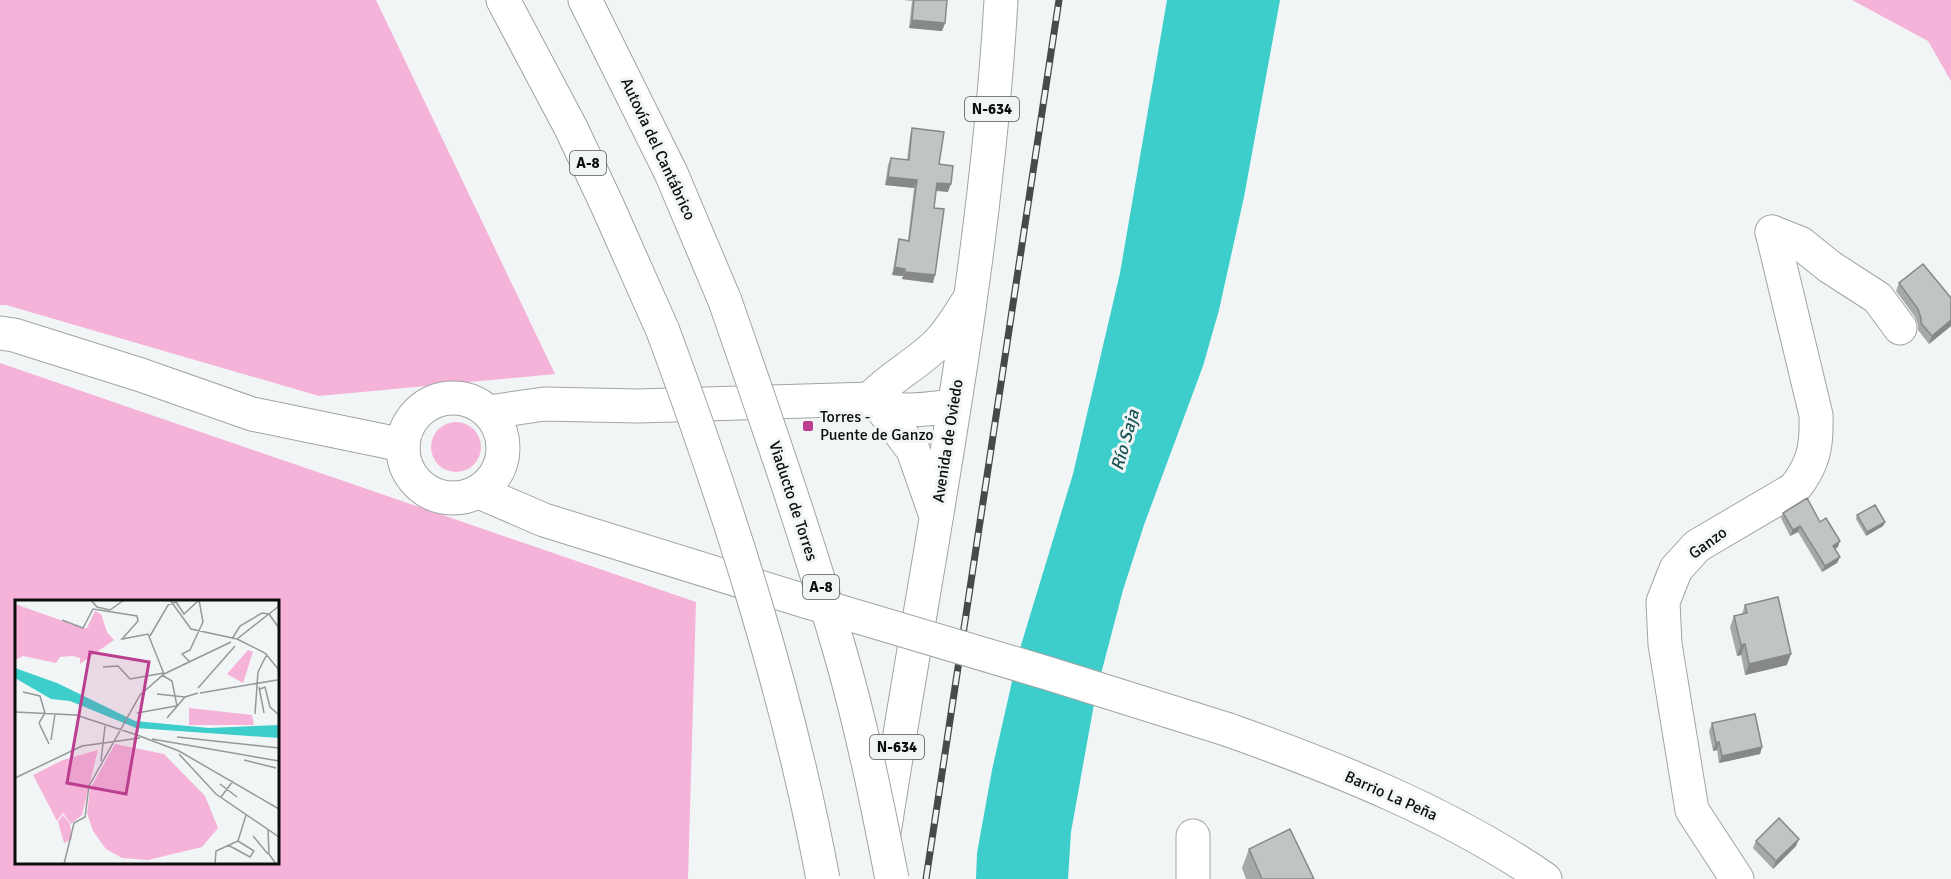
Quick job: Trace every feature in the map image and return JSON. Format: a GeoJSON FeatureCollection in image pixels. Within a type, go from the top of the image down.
{"type":"FeatureCollection","features":[{"type":"Feature","properties":{"kind":"main road","name":"A-8"},"geometry":{"type":"LineString","coordinates":[[503,0],[571,128],[663,331],[716,481],[757,610],[802,779],[823,879]]}},
{"type":"Feature","properties":{"kind":"main road","name":"Autovía del Cantábrico"},"geometry":{"type":"LineString","coordinates":[[585,0],[671,173],[725,301]]}},
{"type":"Feature","properties":{"kind":"main road","name":"Avenida de Oviedo"},"geometry":{"type":"LineString","coordinates":[[877,879],[969,300],[991,127],[1000,0]]}},
{"type":"Feature","properties":{"kind":"main road","name":"Ganzo"},"geometry":{"type":"LineString","coordinates":[[1737,879],[1692,810],[1665,644],[1663,602],[1676,569],[1697,546],[1794,489],[1812,459],[1817,442],[1816,415],[1772,232],[1800,243],[1830,267],[1878,298],[1900,328]]}},
{"type":"Feature","properties":{"kind":"main road"},"geometry":{"type":"LineString","coordinates":[[877,397],[940,341],[969,300]]}},
{"type":"Feature","properties":{"kind":"main road","name":"Viaducto de Torres"},"geometry":{"type":"LineString","coordinates":[[725,301],[776,447],[840,650],[877,804],[892,879]]}},
{"type":"Feature","properties":{"kind":"main road"},"geometry":{"type":"LineString","coordinates":[[0,333],[14,335],[141,375],[252,414],[403,445]]}},
{"type":"Feature","properties":{"kind":"main road"},"geometry":{"type":"LineString","coordinates":[[489,412],[544,404],[638,406],[917,394],[953,406]]}},
{"type":"Feature","properties":{"kind":"main road"},"geometry":{"type":"LineString","coordinates":[[459,397],[475,402],[489,412],[498,424],[503,439],[503,454],[499,469],[490,482],[479,492],[464,497],[449,498],[434,494],[420,486],[405,460],[403,445],[407,429],[415,415],[435,401],[459,397]]}},
{"type":"Feature","properties":{"kind":"main road"},"geometry":{"type":"LineString","coordinates":[[877,397],[913,450],[936,516]]}},
{"type":"Feature","properties":{"kind":"main road","name":"Barrio La Peña"},"geometry":{"type":"LineString","coordinates":[[479,492],[544,520],[1047,673],[1229,730],[1308,758],[1459,827],[1533,871]]}},
{"type":"Feature","properties":{"kind":"main road"},"geometry":{"type":"LineString","coordinates":[[1193,836],[1193,879]]}},
{"type":"Feature","properties":{"kind":"shaded area"},"geometry":{"type":"Polygon","coordinates":[[[0,0],[376,0],[555,374],[319,396],[0,305],[0,0]]]}},
{"type":"Feature","properties":{"kind":"shaded area"},"geometry":{"type":"Polygon","coordinates":[[[1852,0],[1951,0],[1951,81],[1928,41],[1852,0]]]}},
{"type":"Feature","properties":{"kind":"shaded area"},"geometry":{"type":"Polygon","coordinates":[[[0,363],[696,602],[688,879],[0,879],[0,363]]]}},
{"type":"Feature","properties":{"kind":"shaded area"},"geometry":{"type":"Polygon","coordinates":[[[451,422],[461,422],[474,429],[481,442],[481,452],[474,465],[461,472],[451,472],[442,468],[435,461],[431,452],[431,442],[435,433],[442,426],[451,422]]]}},
{"type":"Feature","properties":{"kind":"water","name":"Río Saja"},"geometry":{"type":"Polygon","coordinates":[[[1167,0],[1280,0],[1244,197],[1219,310],[1203,366],[1144,525],[1123,590],[1096,693],[1071,832],[1068,879],[976,879],[977,853],[992,770],[1018,655],[1073,474],[1120,273],[1167,0]]]}},
{"type":"Feature","properties":{"kind":"building"},"geometry":{"type":"Polygon","coordinates":[[[914,0],[947,0],[945,23],[912,20],[914,0]]]}},
{"type":"Feature","properties":{"kind":"building"},"geometry":{"type":"Polygon","coordinates":[[[912,128],[944,132],[939,164],[953,166],[951,184],[937,183],[934,208],[944,209],[935,275],[905,272],[905,269],[895,267],[899,239],[909,241],[917,180],[888,177],[891,158],[909,160],[912,128]]]}},
{"type":"Feature","properties":{"kind":"building"},"geometry":{"type":"Polygon","coordinates":[[[1923,264],[1951,298],[1951,320],[1932,336],[1921,323],[1918,309],[1899,283],[1923,264]]]}},
{"type":"Feature","properties":{"kind":"building"},"geometry":{"type":"Polygon","coordinates":[[[1807,498],[1820,522],[1826,518],[1840,541],[1833,546],[1840,557],[1825,566],[1800,526],[1793,530],[1783,513],[1807,498]]]}},
{"type":"Feature","properties":{"kind":"building"},"geometry":{"type":"Polygon","coordinates":[[[1875,505],[1885,522],[1867,532],[1857,515],[1875,505]]]}},
{"type":"Feature","properties":{"kind":"building"},"geometry":{"type":"Polygon","coordinates":[[[1778,597],[1791,654],[1749,664],[1745,644],[1741,645],[1734,616],[1747,613],[1745,605],[1778,597]]]}},
{"type":"Feature","properties":{"kind":"building"},"geometry":{"type":"Polygon","coordinates":[[[1755,714],[1762,747],[1722,756],[1719,742],[1716,743],[1712,723],[1755,714]]]}},
{"type":"Feature","properties":{"kind":"building"},"geometry":{"type":"Polygon","coordinates":[[[1779,818],[1799,839],[1776,861],[1756,841],[1779,818]]]}},
{"type":"Feature","properties":{"kind":"building"},"geometry":{"type":"Polygon","coordinates":[[[1290,829],[1314,879],[1262,879],[1249,849],[1290,829]]]}},
{"type":"Feature","properties":{"kind":"railway"},"geometry":{"type":"LineString","coordinates":[[926,879],[1059,0]]}},
{"type":"Feature","properties":{"kind":"place","name":"Torres - Puente de Ganzo"},"geometry":{"type":"Point","coordinates":[808,426]}}]}
